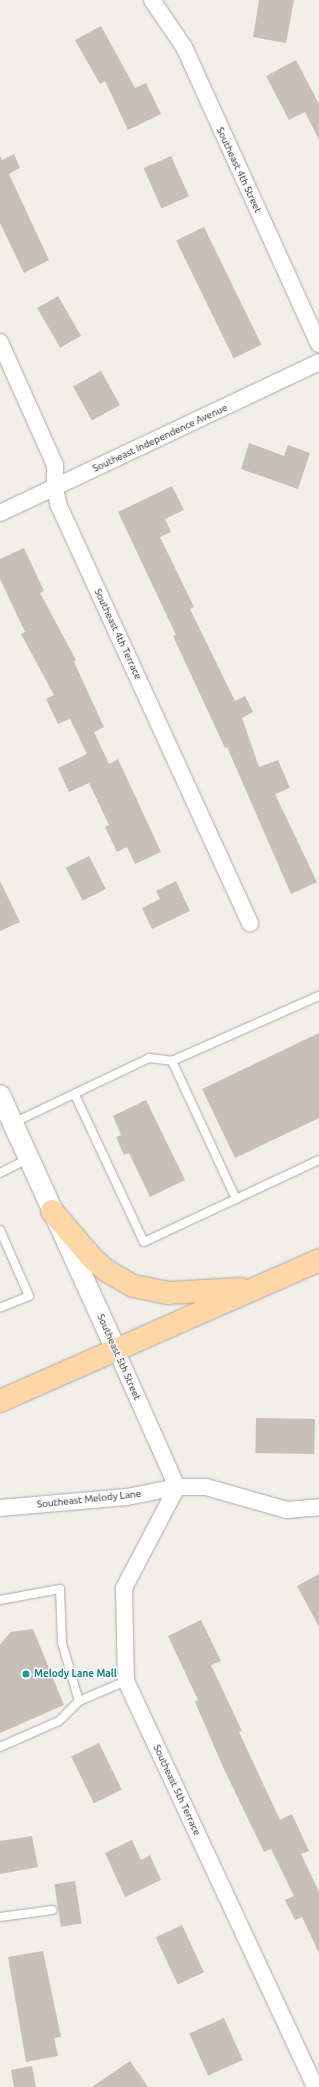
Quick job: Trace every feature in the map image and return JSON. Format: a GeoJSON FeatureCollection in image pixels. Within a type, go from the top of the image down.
{"type":"FeatureCollection","features":[{"type":"Feature","properties":{"kind":"main road"},"geometry":{"type":"LineString","coordinates":[[52,1211],[93,1259],[107,1271],[133,1286],[168,1293],[254,1289]]}},
{"type":"Feature","properties":{"kind":"main road"},"geometry":{"type":"LineString","coordinates":[[0,1401],[319,1260]]}},
{"type":"Feature","properties":{"kind":"street","name":"Southeast 4th Street"},"geometry":{"type":"LineString","coordinates":[[152,0],[184,47],[319,344]]}},
{"type":"Feature","properties":{"kind":"street","name":"Southeast 4th Terrace"},"geometry":{"type":"LineString","coordinates":[[0,342],[55,464],[55,489],[59,506],[250,923]]}},
{"type":"Feature","properties":{"kind":"street","name":"Southeast Independence Avenue"},"geometry":{"type":"LineString","coordinates":[[0,513],[55,489],[319,362]]}},
{"type":"Feature","properties":{"kind":"street","name":"Southeast 5th Street"},"geometry":{"type":"LineString","coordinates":[[0,1095],[177,1487]]}},
{"type":"Feature","properties":{"kind":"street"},"geometry":{"type":"LineString","coordinates":[[177,1487],[206,1487],[287,1510],[319,1506]]}},
{"type":"Feature","properties":{"kind":"street","name":"Southeast Melody Lane"},"geometry":{"type":"LineString","coordinates":[[0,1508],[128,1496],[177,1487]]}},
{"type":"Feature","properties":{"kind":"street","name":"Southeast 5th Terrace"},"geometry":{"type":"LineString","coordinates":[[177,1487],[124,1588],[126,1681],[315,2087]]}},
{"type":"Feature","properties":{"kind":"lane"},"geometry":{"type":"LineString","coordinates":[[13,1123],[75,1095],[149,1058],[172,1062],[319,996]]}},
{"type":"Feature","properties":{"kind":"lane"},"geometry":{"type":"LineString","coordinates":[[172,1062],[236,1199]]}},
{"type":"Feature","properties":{"kind":"lane"},"geometry":{"type":"LineString","coordinates":[[75,1095],[144,1242],[319,1160]]}},
{"type":"Feature","properties":{"kind":"lane"},"geometry":{"type":"LineString","coordinates":[[0,1173],[28,1159]]}},
{"type":"Feature","properties":{"kind":"lane"},"geometry":{"type":"LineString","coordinates":[[0,1230],[29,1296],[0,1308]]}},
{"type":"Feature","properties":{"kind":"lane"},"geometry":{"type":"LineString","coordinates":[[0,1600],[60,1589],[62,1643],[78,1701]]}},
{"type":"Feature","properties":{"kind":"lane"},"geometry":{"type":"LineString","coordinates":[[0,1747],[60,1721],[78,1701],[126,1681]]}},
{"type":"Feature","properties":{"kind":"lane"},"geometry":{"type":"LineString","coordinates":[[0,1917],[53,1910]]}},
{"type":"Feature","properties":{"kind":"building"},"geometry":{"type":"Polygon","coordinates":[[[259,0],[294,0],[286,43],[253,37],[259,0]]]}},
{"type":"Feature","properties":{"kind":"building"},"geometry":{"type":"Polygon","coordinates":[[[101,26],[135,88],[146,83],[161,114],[128,130],[105,81],[100,84],[75,40],[101,26]]]}},
{"type":"Feature","properties":{"kind":"building"},"geometry":{"type":"Polygon","coordinates":[[[296,60],[319,104],[319,140],[305,112],[289,120],[266,76],[296,60]]]}},
{"type":"Feature","properties":{"kind":"building"},"geometry":{"type":"Polygon","coordinates":[[[14,154],[20,168],[9,174],[49,260],[24,273],[0,223],[0,156],[2,160],[14,154]]]}},
{"type":"Feature","properties":{"kind":"building"},"geometry":{"type":"Polygon","coordinates":[[[171,156],[189,196],[161,208],[144,168],[171,156]]]}},
{"type":"Feature","properties":{"kind":"building"},"geometry":{"type":"Polygon","coordinates":[[[204,227],[261,345],[234,358],[176,241],[204,227]]]}},
{"type":"Feature","properties":{"kind":"building"},"geometry":{"type":"Polygon","coordinates":[[[58,296],[81,336],[60,348],[37,308],[58,296]]]}},
{"type":"Feature","properties":{"kind":"building"},"geometry":{"type":"Polygon","coordinates":[[[101,371],[120,405],[92,421],[73,387],[101,371]]]}},
{"type":"Feature","properties":{"kind":"building"},"geometry":{"type":"Polygon","coordinates":[[[249,443],[284,456],[288,445],[310,453],[298,489],[241,469],[249,443]]]}},
{"type":"Feature","properties":{"kind":"building"},"geometry":{"type":"Polygon","coordinates":[[[172,486],[184,510],[165,519],[171,532],[160,537],[194,607],[190,609],[235,701],[245,696],[253,712],[242,718],[259,767],[278,760],[290,788],[275,794],[317,882],[291,894],[227,747],[225,748],[173,636],[176,635],[118,512],[172,486]]]}},
{"type":"Feature","properties":{"kind":"building"},"geometry":{"type":"Polygon","coordinates":[[[24,548],[44,591],[40,593],[76,660],[74,662],[104,727],[94,732],[109,764],[118,759],[161,852],[135,864],[127,847],[117,852],[105,827],[109,825],[89,783],[69,792],[58,768],[87,754],[70,719],[58,724],[46,699],[54,695],[21,634],[25,632],[0,579],[0,559],[24,548]]]}},
{"type":"Feature","properties":{"kind":"building"},"geometry":{"type":"Polygon","coordinates":[[[89,856],[106,889],[83,901],[66,868],[89,856]]]}},
{"type":"Feature","properties":{"kind":"building"},"geometry":{"type":"Polygon","coordinates":[[[0,881],[20,922],[0,931],[0,881]]]}},
{"type":"Feature","properties":{"kind":"building"},"geometry":{"type":"Polygon","coordinates":[[[176,881],[190,911],[152,929],[142,908],[160,899],[156,891],[176,881]]]}},
{"type":"Feature","properties":{"kind":"building"},"geometry":{"type":"Polygon","coordinates":[[[319,1033],[319,1118],[235,1158],[202,1089],[319,1033]]]}},
{"type":"Feature","properties":{"kind":"building"},"geometry":{"type":"Polygon","coordinates":[[[146,1100],[185,1180],[150,1197],[129,1153],[124,1155],[116,1137],[121,1135],[113,1116],[146,1100]]]}},
{"type":"Feature","properties":{"kind":"building"},"geometry":{"type":"Polygon","coordinates":[[[256,1418],[315,1419],[314,1454],[255,1453],[256,1418]]]}},
{"type":"Feature","properties":{"kind":"building"},"geometry":{"type":"Polygon","coordinates":[[[319,1574],[319,1627],[297,1586],[319,1574]]]}},
{"type":"Feature","properties":{"kind":"building"},"geometry":{"type":"Polygon","coordinates":[[[201,1620],[221,1661],[211,1665],[242,1731],[239,1732],[280,1820],[292,1814],[309,1851],[301,1854],[319,1892],[319,1953],[302,1917],[295,1920],[285,1900],[294,1896],[271,1849],[264,1852],[223,1767],[195,1702],[198,1700],[168,1636],[201,1620]]]}},
{"type":"Feature","properties":{"kind":"building","name":"Melody Lane Mall"},"geometry":{"type":"Polygon","coordinates":[[[33,1629],[64,1705],[0,1733],[0,1644],[11,1632],[33,1629]]]}},
{"type":"Feature","properties":{"kind":"building"},"geometry":{"type":"Polygon","coordinates":[[[99,1743],[122,1790],[94,1803],[71,1757],[99,1743]]]}},
{"type":"Feature","properties":{"kind":"building"},"geometry":{"type":"Polygon","coordinates":[[[32,1836],[38,1867],[0,1874],[0,1841],[32,1836]]]}},
{"type":"Feature","properties":{"kind":"building"},"geometry":{"type":"Polygon","coordinates":[[[132,1840],[141,1860],[150,1855],[161,1880],[125,1897],[105,1853],[132,1840]]]}},
{"type":"Feature","properties":{"kind":"building"},"geometry":{"type":"Polygon","coordinates":[[[75,1881],[82,1923],[61,1927],[54,1884],[75,1881]]]}},
{"type":"Feature","properties":{"kind":"building"},"geometry":{"type":"Polygon","coordinates":[[[182,1925],[204,1972],[178,1984],[156,1937],[182,1925]]]}},
{"type":"Feature","properties":{"kind":"building"},"geometry":{"type":"Polygon","coordinates":[[[43,1951],[61,2037],[54,2038],[58,2056],[26,2062],[8,1957],[43,1951]]]}},
{"type":"Feature","properties":{"kind":"building"},"geometry":{"type":"Polygon","coordinates":[[[224,2018],[243,2060],[208,2075],[189,2033],[224,2018]]]}},
{"type":"Feature","properties":{"kind":"building"},"geometry":{"type":"Polygon","coordinates":[[[130,2061],[148,2087],[92,2087],[130,2061]]]}},
{"type":"Feature","properties":{"kind":"building"},"geometry":{"type":"Polygon","coordinates":[[[32,2066],[36,2087],[14,2087],[11,2070],[32,2066]]]}},
{"type":"Feature","properties":{"kind":"place","name":"Melody Lane Mall"},"geometry":{"type":"Point","coordinates":[26,1674]}}]}
